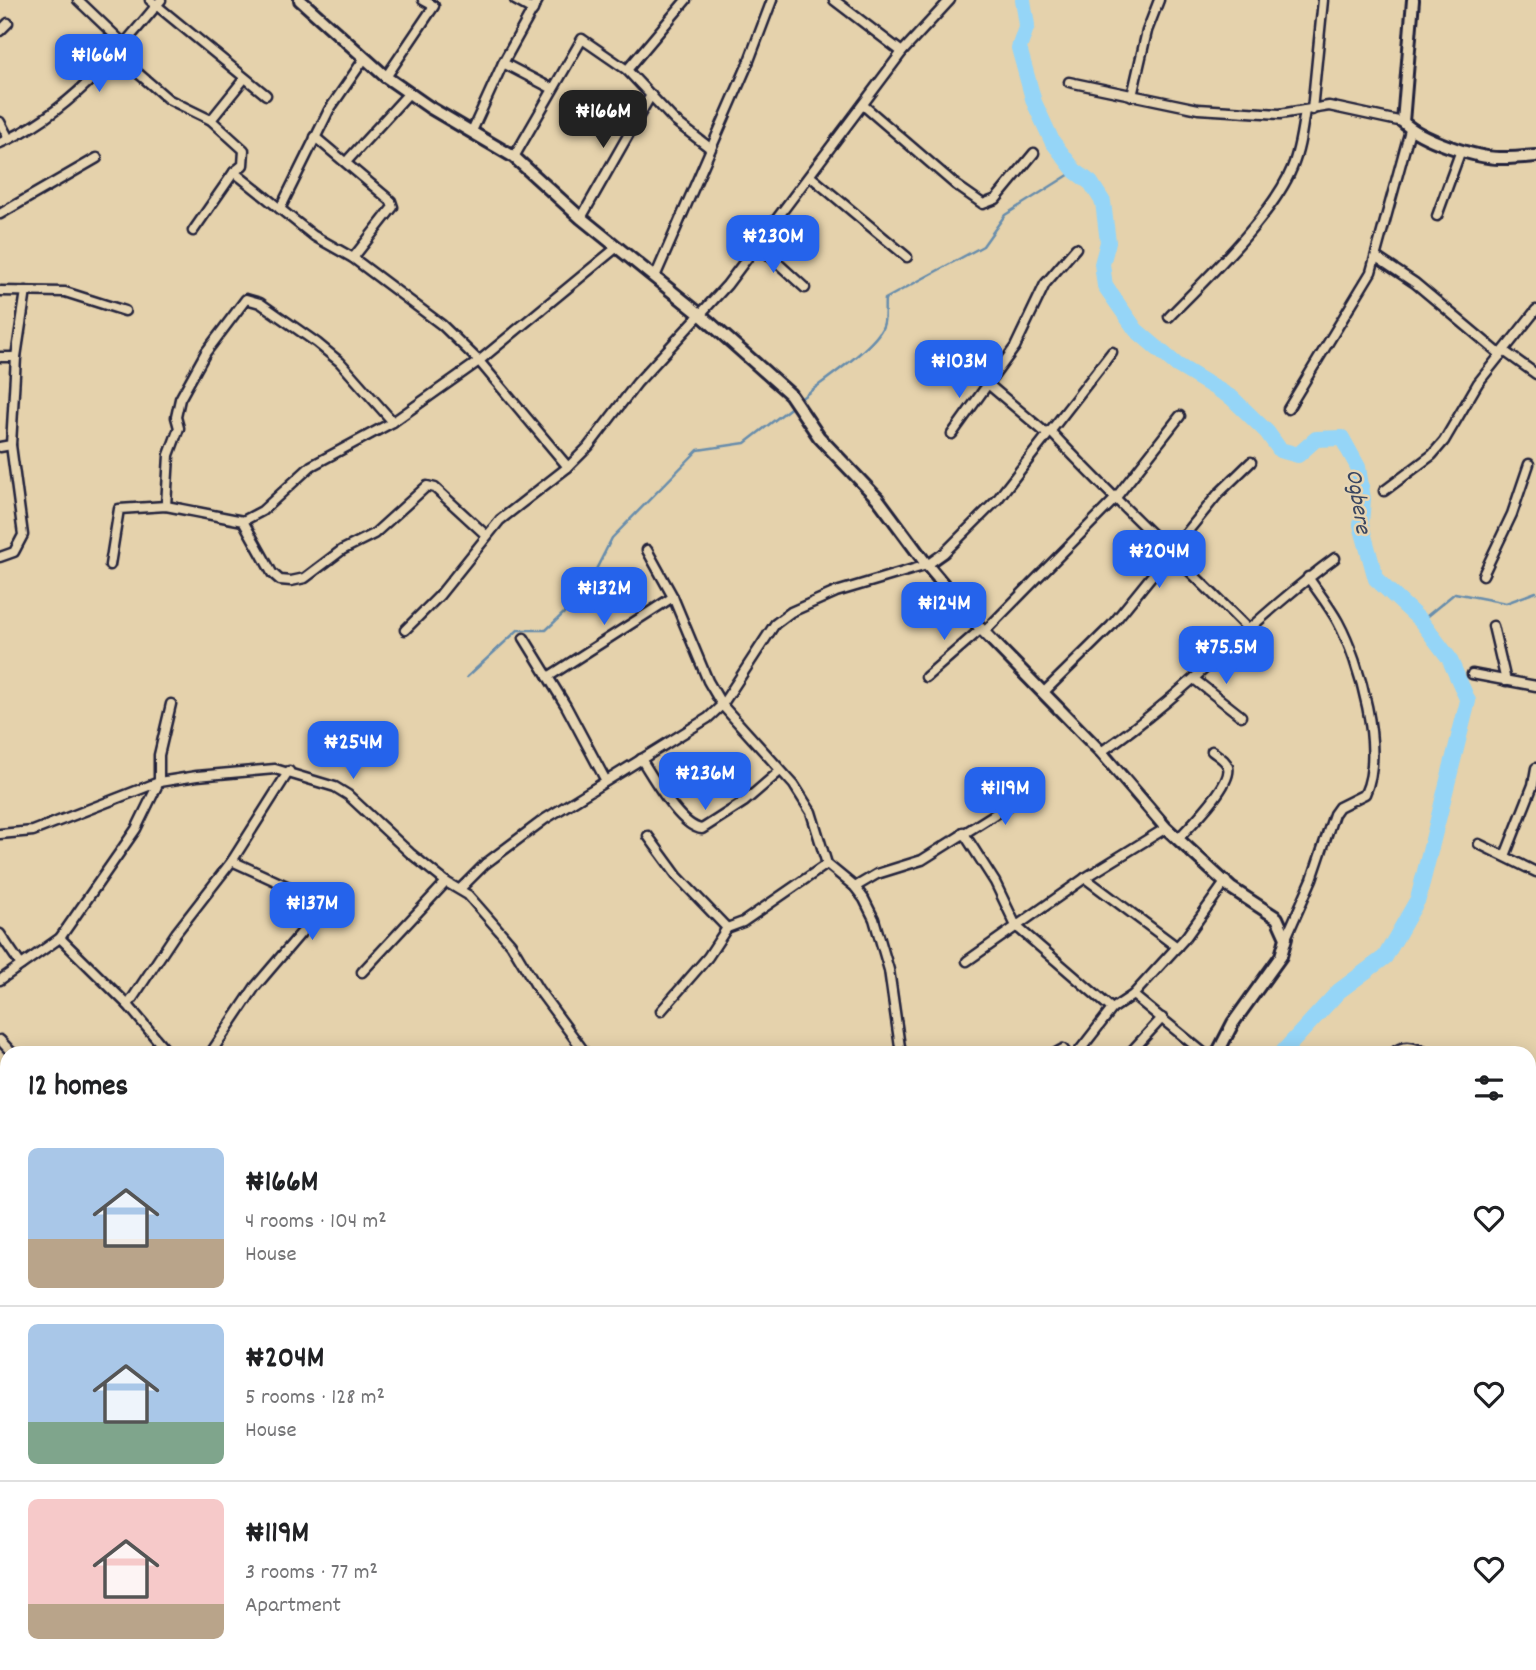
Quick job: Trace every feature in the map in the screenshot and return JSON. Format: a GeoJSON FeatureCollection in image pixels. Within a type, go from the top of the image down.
{"type":"FeatureCollection","features":[{"type":"Feature","properties":{"kind":"street"},"geometry":{"type":"LineString","coordinates":[[78,0],[125,45]]}},
{"type":"Feature","properties":{"kind":"street"},"geometry":{"type":"LineString","coordinates":[[300,0],[386,77],[514,157],[581,218],[701,315],[790,394],[819,437],[878,499],[927,565],[983,630],[1101,752],[1166,828],[1231,888],[1278,918],[1286,938]]}},
{"type":"Feature","properties":{"kind":"street"},"geometry":{"type":"LineString","coordinates":[[386,77],[434,6],[423,0]]}},
{"type":"Feature","properties":{"kind":"street"},"geometry":{"type":"LineString","coordinates":[[515,0],[533,10]]}},
{"type":"Feature","properties":{"kind":"street"},"geometry":{"type":"LineString","coordinates":[[472,131],[503,63],[538,0]]}},
{"type":"Feature","properties":{"kind":"street"},"geometry":{"type":"LineString","coordinates":[[627,70],[686,0]]}},
{"type":"Feature","properties":{"kind":"street"},"geometry":{"type":"LineString","coordinates":[[655,277],[747,66],[772,0]]}},
{"type":"Feature","properties":{"kind":"street"},"geometry":{"type":"LineString","coordinates":[[834,0],[847,3],[902,52]]}},
{"type":"Feature","properties":{"kind":"street"},"geometry":{"type":"LineString","coordinates":[[405,630],[439,596],[500,520],[568,467],[589,447],[637,383],[701,315],[758,245],[902,52],[950,0]]}},
{"type":"Feature","properties":{"kind":"street"},"geometry":{"type":"LineString","coordinates":[[1132,96],[1147,30],[1159,0]]}},
{"type":"Feature","properties":{"kind":"street"},"geometry":{"type":"LineString","coordinates":[[1169,317],[1217,268],[1284,184],[1298,148],[1308,110],[1323,0]]}},
{"type":"Feature","properties":{"kind":"street"},"geometry":{"type":"LineString","coordinates":[[1288,409],[1363,289],[1376,257],[1407,126],[1413,0]]}},
{"type":"Feature","properties":{"kind":"street"},"geometry":{"type":"LineString","coordinates":[[0,122],[4,141],[88,83],[117,55],[156,2],[266,95]]}},
{"type":"Feature","properties":{"kind":"street"},"geometry":{"type":"LineString","coordinates":[[0,31],[8,23]]}},
{"type":"Feature","properties":{"kind":"street"},"geometry":{"type":"LineString","coordinates":[[514,157],[551,88],[575,55],[582,39],[627,70],[675,121],[710,148]]}},
{"type":"Feature","properties":{"kind":"street"},"geometry":{"type":"LineString","coordinates":[[117,55],[181,108],[211,120],[244,150],[243,165],[234,172],[193,231]]}},
{"type":"Feature","properties":{"kind":"street"},"geometry":{"type":"LineString","coordinates":[[279,209],[329,110],[365,59]]}},
{"type":"Feature","properties":{"kind":"street"},"geometry":{"type":"LineString","coordinates":[[503,63],[551,88]]}},
{"type":"Feature","properties":{"kind":"street"},"geometry":{"type":"LineString","coordinates":[[211,120],[244,79]]}},
{"type":"Feature","properties":{"kind":"street"},"geometry":{"type":"LineString","coordinates":[[1069,82],[1198,109],[1280,114],[1329,106],[1407,126],[1461,150],[1500,159],[1536,156]]}},
{"type":"Feature","properties":{"kind":"street"},"geometry":{"type":"LineString","coordinates":[[346,162],[409,93]]}},
{"type":"Feature","properties":{"kind":"street"},"geometry":{"type":"LineString","coordinates":[[581,218],[651,96]]}},
{"type":"Feature","properties":{"kind":"street"},"geometry":{"type":"LineString","coordinates":[[863,105],[956,185],[984,204],[996,199],[1034,153]]}},
{"type":"Feature","properties":{"kind":"street"},"geometry":{"type":"LineString","coordinates":[[315,137],[388,198],[393,207],[353,258]]}},
{"type":"Feature","properties":{"kind":"street"},"geometry":{"type":"LineString","coordinates":[[1437,216],[1461,150]]}},
{"type":"Feature","properties":{"kind":"street"},"geometry":{"type":"LineString","coordinates":[[0,214],[97,159]]}},
{"type":"Feature","properties":{"kind":"street"},"geometry":{"type":"LineString","coordinates":[[234,172],[314,236],[353,258],[442,325],[479,360],[568,467]]}},
{"type":"Feature","properties":{"kind":"street"},"geometry":{"type":"LineString","coordinates":[[810,176],[907,257]]}},
{"type":"Feature","properties":{"kind":"street"},"geometry":{"type":"LineString","coordinates":[[758,245],[804,288]]}},
{"type":"Feature","properties":{"kind":"street"},"geometry":{"type":"LineString","coordinates":[[110,565],[119,509],[166,506],[243,521],[262,511],[311,466],[393,422],[479,360],[616,248]]}},
{"type":"Feature","properties":{"kind":"street"},"geometry":{"type":"LineString","coordinates":[[952,434],[1015,346],[1045,284],[1076,248]]}},
{"type":"Feature","properties":{"kind":"street"},"geometry":{"type":"LineString","coordinates":[[1376,257],[1503,353],[1536,374]]}},
{"type":"Feature","properties":{"kind":"street"},"geometry":{"type":"LineString","coordinates":[[0,290],[65,292],[125,311]]}},
{"type":"Feature","properties":{"kind":"street"},"geometry":{"type":"LineString","coordinates":[[0,557],[14,552],[23,535],[11,445],[16,357],[26,291]]}},
{"type":"Feature","properties":{"kind":"street"},"geometry":{"type":"LineString","coordinates":[[166,506],[169,455],[179,428],[176,417],[180,399],[206,352],[246,299],[260,303],[340,362],[393,422]]}},
{"type":"Feature","properties":{"kind":"street"},"geometry":{"type":"LineString","coordinates":[[1384,491],[1438,448],[1472,393],[1536,310]]}},
{"type":"Feature","properties":{"kind":"street"},"geometry":{"type":"LineString","coordinates":[[460,889],[512,842],[605,779],[690,731],[722,705],[775,624],[792,612],[836,592],[927,565],[944,553],[997,500],[1112,352]]}},
{"type":"Feature","properties":{"kind":"street"},"geometry":{"type":"LineString","coordinates":[[0,357],[16,357]]}},
{"type":"Feature","properties":{"kind":"street"},"geometry":{"type":"LineString","coordinates":[[988,384],[1048,433],[1114,500],[1171,550],[1249,630]]}},
{"type":"Feature","properties":{"kind":"street"},"geometry":{"type":"LineString","coordinates":[[926,677],[983,630],[1114,500],[1180,416]]}},
{"type":"Feature","properties":{"kind":"street"},"geometry":{"type":"LineString","coordinates":[[0,447],[11,445]]}},
{"type":"Feature","properties":{"kind":"street"},"geometry":{"type":"LineString","coordinates":[[1043,693],[1111,626],[1218,494],[1251,462]]}},
{"type":"Feature","properties":{"kind":"street"},"geometry":{"type":"LineString","coordinates":[[1483,575],[1512,514],[1528,469],[1536,477]]}},
{"type":"Feature","properties":{"kind":"street"},"geometry":{"type":"LineString","coordinates":[[243,521],[272,573],[280,580],[290,581],[304,578],[342,551],[374,534],[427,486],[435,488],[486,536]]}},
{"type":"Feature","properties":{"kind":"street"},"geometry":{"type":"LineString","coordinates":[[647,550],[673,597],[708,681],[722,705],[794,785],[811,813],[827,864],[855,887],[874,919],[886,958],[901,1046]]}},
{"type":"Feature","properties":{"kind":"street"},"geometry":{"type":"LineString","coordinates":[[1101,752],[1144,723],[1308,578],[1335,558]]}},
{"type":"Feature","properties":{"kind":"street"},"geometry":{"type":"LineString","coordinates":[[1221,1046],[1233,1023],[1281,956],[1312,879],[1334,814],[1339,807],[1365,794],[1371,761],[1368,713],[1360,680],[1337,621],[1308,578]]}},
{"type":"Feature","properties":{"kind":"street"},"geometry":{"type":"LineString","coordinates":[[548,677],[673,597]]}},
{"type":"Feature","properties":{"kind":"street"},"geometry":{"type":"LineString","coordinates":[[1493,626],[1507,681]]}},
{"type":"Feature","properties":{"kind":"street"},"geometry":{"type":"LineString","coordinates":[[524,638],[605,779]]}},
{"type":"Feature","properties":{"kind":"street"},"geometry":{"type":"LineString","coordinates":[[1472,674],[1536,686]]}},
{"type":"Feature","properties":{"kind":"street"},"geometry":{"type":"LineString","coordinates":[[1194,679],[1241,716]]}},
{"type":"Feature","properties":{"kind":"street"},"geometry":{"type":"LineString","coordinates":[[0,979],[60,938],[136,830],[159,782],[159,755],[171,704]]}},
{"type":"Feature","properties":{"kind":"street"},"geometry":{"type":"LineString","coordinates":[[1178,839],[1213,800],[1228,776],[1229,769],[1225,761],[1212,751]]}},
{"type":"Feature","properties":{"kind":"street"},"geometry":{"type":"LineString","coordinates":[[641,760],[671,803],[689,823],[702,830],[744,802],[780,771]]}},
{"type":"Feature","properties":{"kind":"street"},"geometry":{"type":"LineString","coordinates":[[1505,856],[1535,785],[1536,768]]}},
{"type":"Feature","properties":{"kind":"street"},"geometry":{"type":"LineString","coordinates":[[0,834],[19,835],[48,827],[159,782],[263,769],[289,771],[335,787],[348,795],[379,826],[446,882],[460,889],[511,944],[538,989],[580,1046]]}},
{"type":"Feature","properties":{"kind":"street"},"geometry":{"type":"LineString","coordinates":[[128,1005],[176,933],[232,861],[289,771]]}},
{"type":"Feature","properties":{"kind":"street"},"geometry":{"type":"LineString","coordinates":[[855,887],[877,874],[922,860],[962,832],[999,814],[1030,792]]}},
{"type":"Feature","properties":{"kind":"street"},"geometry":{"type":"LineString","coordinates":[[967,961],[1085,878],[1166,828]]}},
{"type":"Feature","properties":{"kind":"street"},"geometry":{"type":"LineString","coordinates":[[962,832],[995,882],[1016,926],[1112,1009]]}},
{"type":"Feature","properties":{"kind":"street"},"geometry":{"type":"LineString","coordinates":[[648,836],[678,877],[727,928]]}},
{"type":"Feature","properties":{"kind":"street"},"geometry":{"type":"LineString","coordinates":[[1479,844],[1536,872]]}},
{"type":"Feature","properties":{"kind":"street"},"geometry":{"type":"LineString","coordinates":[[218,1046],[255,987],[313,919],[314,907],[304,894],[232,861]]}},
{"type":"Feature","properties":{"kind":"street"},"geometry":{"type":"LineString","coordinates":[[661,1011],[708,957],[727,928],[743,922],[827,864]]}},
{"type":"Feature","properties":{"kind":"street"},"geometry":{"type":"LineString","coordinates":[[1085,878],[1177,947]]}},
{"type":"Feature","properties":{"kind":"street"},"geometry":{"type":"LineString","coordinates":[[1083,1046],[1112,1009],[1133,995],[1177,947],[1226,881]]}},
{"type":"Feature","properties":{"kind":"street"},"geometry":{"type":"LineString","coordinates":[[362,972],[446,882]]}},
{"type":"Feature","properties":{"kind":"street"},"geometry":{"type":"LineString","coordinates":[[0,934],[21,965]]}},
{"type":"Feature","properties":{"kind":"street"},"geometry":{"type":"LineString","coordinates":[[60,938],[128,1005],[162,1046]]}},
{"type":"Feature","properties":{"kind":"street"},"geometry":{"type":"LineString","coordinates":[[1133,995],[1195,1046]]}},
{"type":"Feature","properties":{"kind":"street"},"geometry":{"type":"LineString","coordinates":[[1136,1046],[1162,1018]]}},
{"type":"Feature","properties":{"kind":"waterway","name":"Ogbere"},"geometry":{"type":"LineString","coordinates":[[1023,0],[1027,25],[1019,48],[1034,102],[1052,141],[1075,171],[1091,183],[1103,202],[1108,242],[1102,264],[1105,286],[1136,330],[1177,365],[1232,398],[1267,432],[1280,450],[1298,455],[1316,439],[1342,438],[1358,467],[1363,499],[1361,525],[1376,579],[1421,621],[1449,658],[1468,701],[1418,899],[1385,957],[1339,991],[1288,1046]]}},
{"type":"Feature","properties":{"kind":"waterway"},"geometry":{"type":"LineString","coordinates":[[798,401],[858,355],[878,335],[884,323],[885,299],[983,246],[1005,215],[1075,171]]}},
{"type":"Feature","properties":{"kind":"waterway"},"geometry":{"type":"LineString","coordinates":[[467,677],[518,630],[546,630],[583,595],[612,538],[698,450],[745,443],[793,406]]}},
{"type":"Feature","properties":{"kind":"waterway"},"geometry":{"type":"LineString","coordinates":[[1421,621],[1455,593],[1506,603],[1536,592]]}}]}
